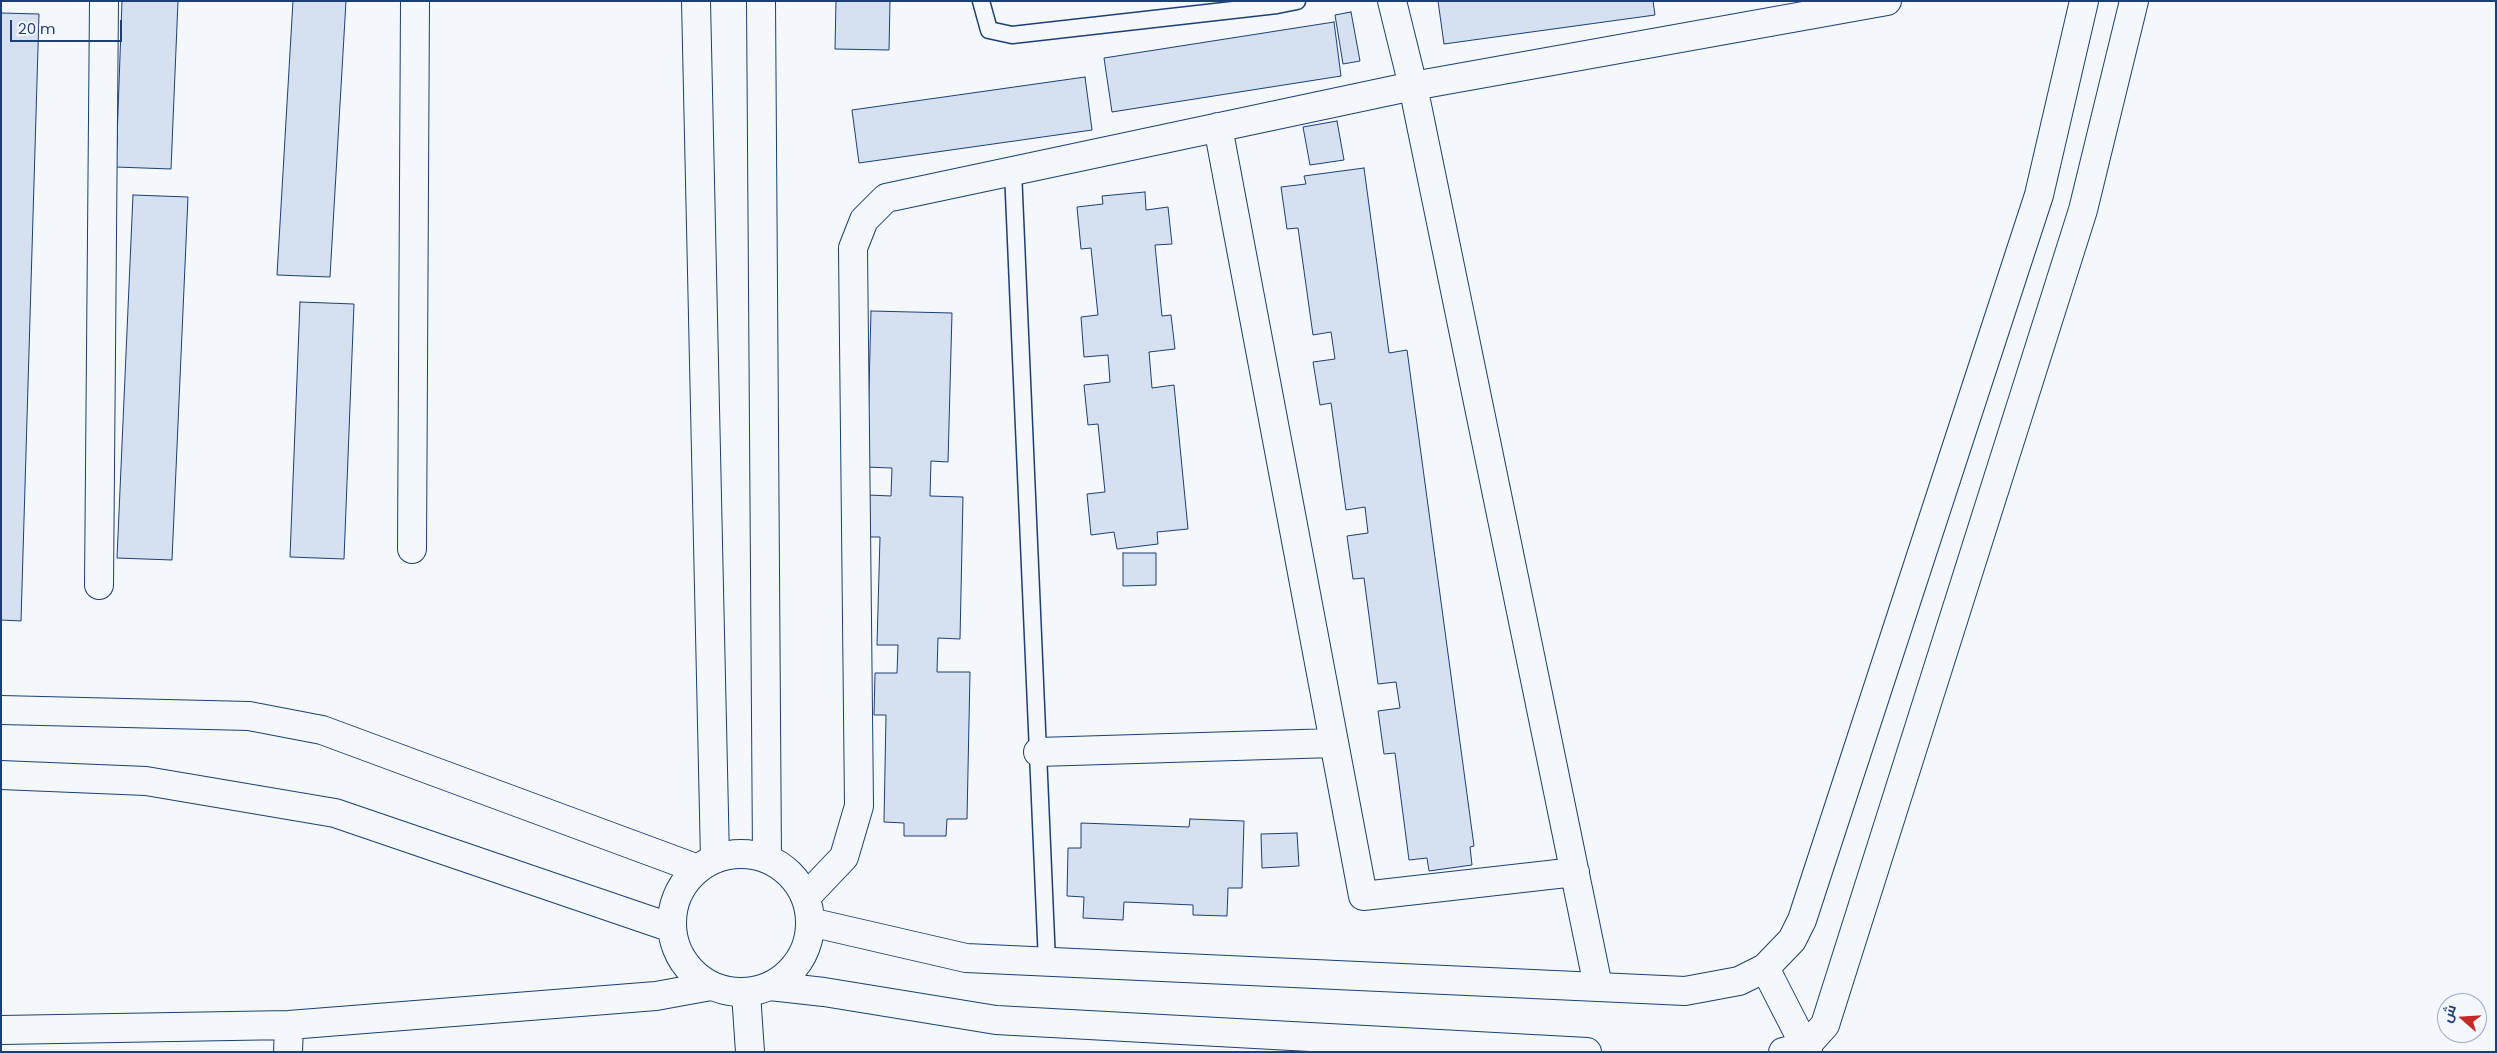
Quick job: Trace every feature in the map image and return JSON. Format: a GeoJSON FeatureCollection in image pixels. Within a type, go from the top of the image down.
{"type":"FeatureCollection","features":[{"type":"Feature","properties":{"kind":"street"},"geometry":{"type":"LineString","coordinates":[[99,586],[104,1]]}},
{"type":"Feature","properties":{"kind":"street"},"geometry":{"type":"LineString","coordinates":[[412,549],[415,1]]}},
{"type":"Feature","properties":{"kind":"street"},"geometry":{"type":"LineString","coordinates":[[696,1],[706,864]]}},
{"type":"Feature","properties":{"kind":"street"},"geometry":{"type":"LineString","coordinates":[[761,1],[767,859]]}},
{"type":"Feature","properties":{"kind":"street"},"geometry":{"type":"LineString","coordinates":[[1392,1],[1413,86],[1598,986]]}},
{"type":"Feature","properties":{"kind":"street"},"geometry":{"type":"LineString","coordinates":[[808,910],[844,858],[859,806],[853,248],[864,220],[886,198],[1413,86],[1887,1]]}},
{"type":"Feature","properties":{"kind":"street"},"geometry":{"type":"LineString","coordinates":[[808,910],[966,958],[1685,991],[1739,981],[1765,968],[1792,940],[1802,920],[2039,196],[2084,1]]}},
{"type":"Feature","properties":{"kind":"street"},"geometry":{"type":"LineString","coordinates":[[1765,968],[1799,1050],[1826,1025],[2083,210],[2134,1]]}},
{"type":"Feature","properties":{"kind":"street"},"geometry":{"type":"LineString","coordinates":[[1218,127],[1363,896],[1575,872]]}},
{"type":"Feature","properties":{"kind":"street"},"geometry":{"type":"LineString","coordinates":[[1,710],[249,716],[322,730],[706,864]]}},
{"type":"Feature","properties":{"kind":"street"},"geometry":{"type":"LineString","coordinates":[[1038,752],[1334,743]]}},
{"type":"Feature","properties":{"kind":"street"},"geometry":{"type":"LineString","coordinates":[[1,775],[146,781],[335,813],[672,928]]}},
{"type":"Feature","properties":{"kind":"street"},"geometry":{"type":"LineString","coordinates":[[758,989],[792,970],[806,948],[808,910],[790,875],[767,859],[750,854],[732,855],[706,864],[678,895],[673,911],[672,928],[676,946],[684,963],[696,976],[711,986],[728,991],[758,989],[824,992],[996,1020],[1586,1052]]}},
{"type":"Feature","properties":{"kind":"street"},"geometry":{"type":"LineString","coordinates":[[1,1030],[289,1025],[656,996],[711,986]]}},
{"type":"Feature","properties":{"kind":"street"},"geometry":{"type":"LineString","coordinates":[[750,1052],[758,989]]}},
{"type":"Feature","properties":{"kind":"street"},"geometry":{"type":"LineString","coordinates":[[288,1052],[289,1025]]}},
{"type":"Feature","properties":{"kind":"lane"},"geometry":{"type":"LineString","coordinates":[[981,1],[989,30],[1012,35],[1297,1]]}},
{"type":"Feature","properties":{"kind":"lane"},"geometry":{"type":"LineString","coordinates":[[1013,171],[1047,962]]}},
{"type":"Feature","properties":{"kind":"building"},"geometry":{"type":"Polygon","coordinates":[[[122,1],[178,1],[171,169],[116,167],[122,1]]]}},
{"type":"Feature","properties":{"kind":"building"},"geometry":{"type":"Polygon","coordinates":[[[293,1],[346,1],[330,277],[277,275],[293,1]]]}},
{"type":"Feature","properties":{"kind":"building"},"geometry":{"type":"Polygon","coordinates":[[[836,1],[890,1],[889,50],[835,49],[836,1]]]}},
{"type":"Feature","properties":{"kind":"building"},"geometry":{"type":"Polygon","coordinates":[[[1438,1],[1653,1],[1655,15],[1444,44],[1438,1]]]}},
{"type":"Feature","properties":{"kind":"building"},"geometry":{"type":"Polygon","coordinates":[[[1351,12],[1360,61],[1343,64],[1335,15],[1351,12]]]}},
{"type":"Feature","properties":{"kind":"building"},"geometry":{"type":"Polygon","coordinates":[[[1,13],[39,14],[21,621],[1,620],[1,13]]]}},
{"type":"Feature","properties":{"kind":"building"},"geometry":{"type":"Polygon","coordinates":[[[1334,22],[1341,76],[1112,112],[1104,58],[1334,22]]]}},
{"type":"Feature","properties":{"kind":"building"},"geometry":{"type":"Polygon","coordinates":[[[1085,77],[1092,130],[859,163],[852,110],[1085,77]]]}},
{"type":"Feature","properties":{"kind":"building"},"geometry":{"type":"Polygon","coordinates":[[[1337,121],[1344,160],[1310,165],[1303,127],[1337,121]]]}},
{"type":"Feature","properties":{"kind":"building"},"geometry":{"type":"Polygon","coordinates":[[[1364,168],[1389,353],[1407,350],[1474,846],[1470,847],[1472,865],[1429,871],[1427,858],[1409,860],[1395,753],[1384,754],[1378,711],[1400,708],[1396,682],[1378,684],[1364,578],[1353,579],[1347,536],[1368,533],[1365,507],[1346,510],[1331,403],[1320,405],[1313,362],[1335,359],[1331,332],[1313,335],[1298,228],[1287,229],[1281,187],[1306,184],[1304,176],[1364,168]]]}},
{"type":"Feature","properties":{"kind":"building"},"geometry":{"type":"Polygon","coordinates":[[[1145,192],[1146,210],[1168,207],[1172,244],[1155,245],[1162,316],[1171,315],[1175,349],[1149,352],[1152,388],[1174,385],[1188,529],[1157,532],[1158,544],[1117,549],[1114,532],[1091,535],[1087,494],[1105,492],[1098,424],[1088,425],[1084,385],[1110,382],[1108,355],[1084,357],[1081,317],[1098,315],[1091,248],[1081,249],[1077,207],[1103,204],[1102,196],[1145,192]]]}},
{"type":"Feature","properties":{"kind":"building"},"geometry":{"type":"Polygon","coordinates":[[[133,195],[188,197],[172,560],[117,558],[133,195]]]}},
{"type":"Feature","properties":{"kind":"building"},"geometry":{"type":"Polygon","coordinates":[[[300,302],[354,304],[344,559],[290,557],[300,302]]]}},
{"type":"Feature","properties":{"kind":"building"},"geometry":{"type":"Polygon","coordinates":[[[871,311],[952,313],[948,462],[931,461],[930,496],[963,497],[960,639],[938,638],[937,672],[970,672],[967,819],[947,819],[946,836],[904,836],[904,823],[884,822],[886,715],[874,715],[875,673],[897,673],[898,645],[877,645],[880,537],[867,537],[868,495],[891,496],[892,468],[865,467],[868,429],[871,311]]]}},
{"type":"Feature","properties":{"kind":"building"},"geometry":{"type":"Polygon","coordinates":[[[1123,553],[1156,553],[1156,585],[1123,586],[1123,553]]]}},
{"type":"Feature","properties":{"kind":"building"},"geometry":{"type":"Polygon","coordinates":[[[1190,819],[1244,821],[1242,888],[1228,888],[1227,916],[1193,915],[1193,905],[1124,902],[1123,920],[1083,918],[1084,897],[1067,896],[1068,848],[1081,848],[1081,823],[1189,827],[1190,819]]]}},
{"type":"Feature","properties":{"kind":"building"},"geometry":{"type":"Polygon","coordinates":[[[1297,833],[1299,866],[1262,868],[1261,834],[1297,833]]]}}]}
